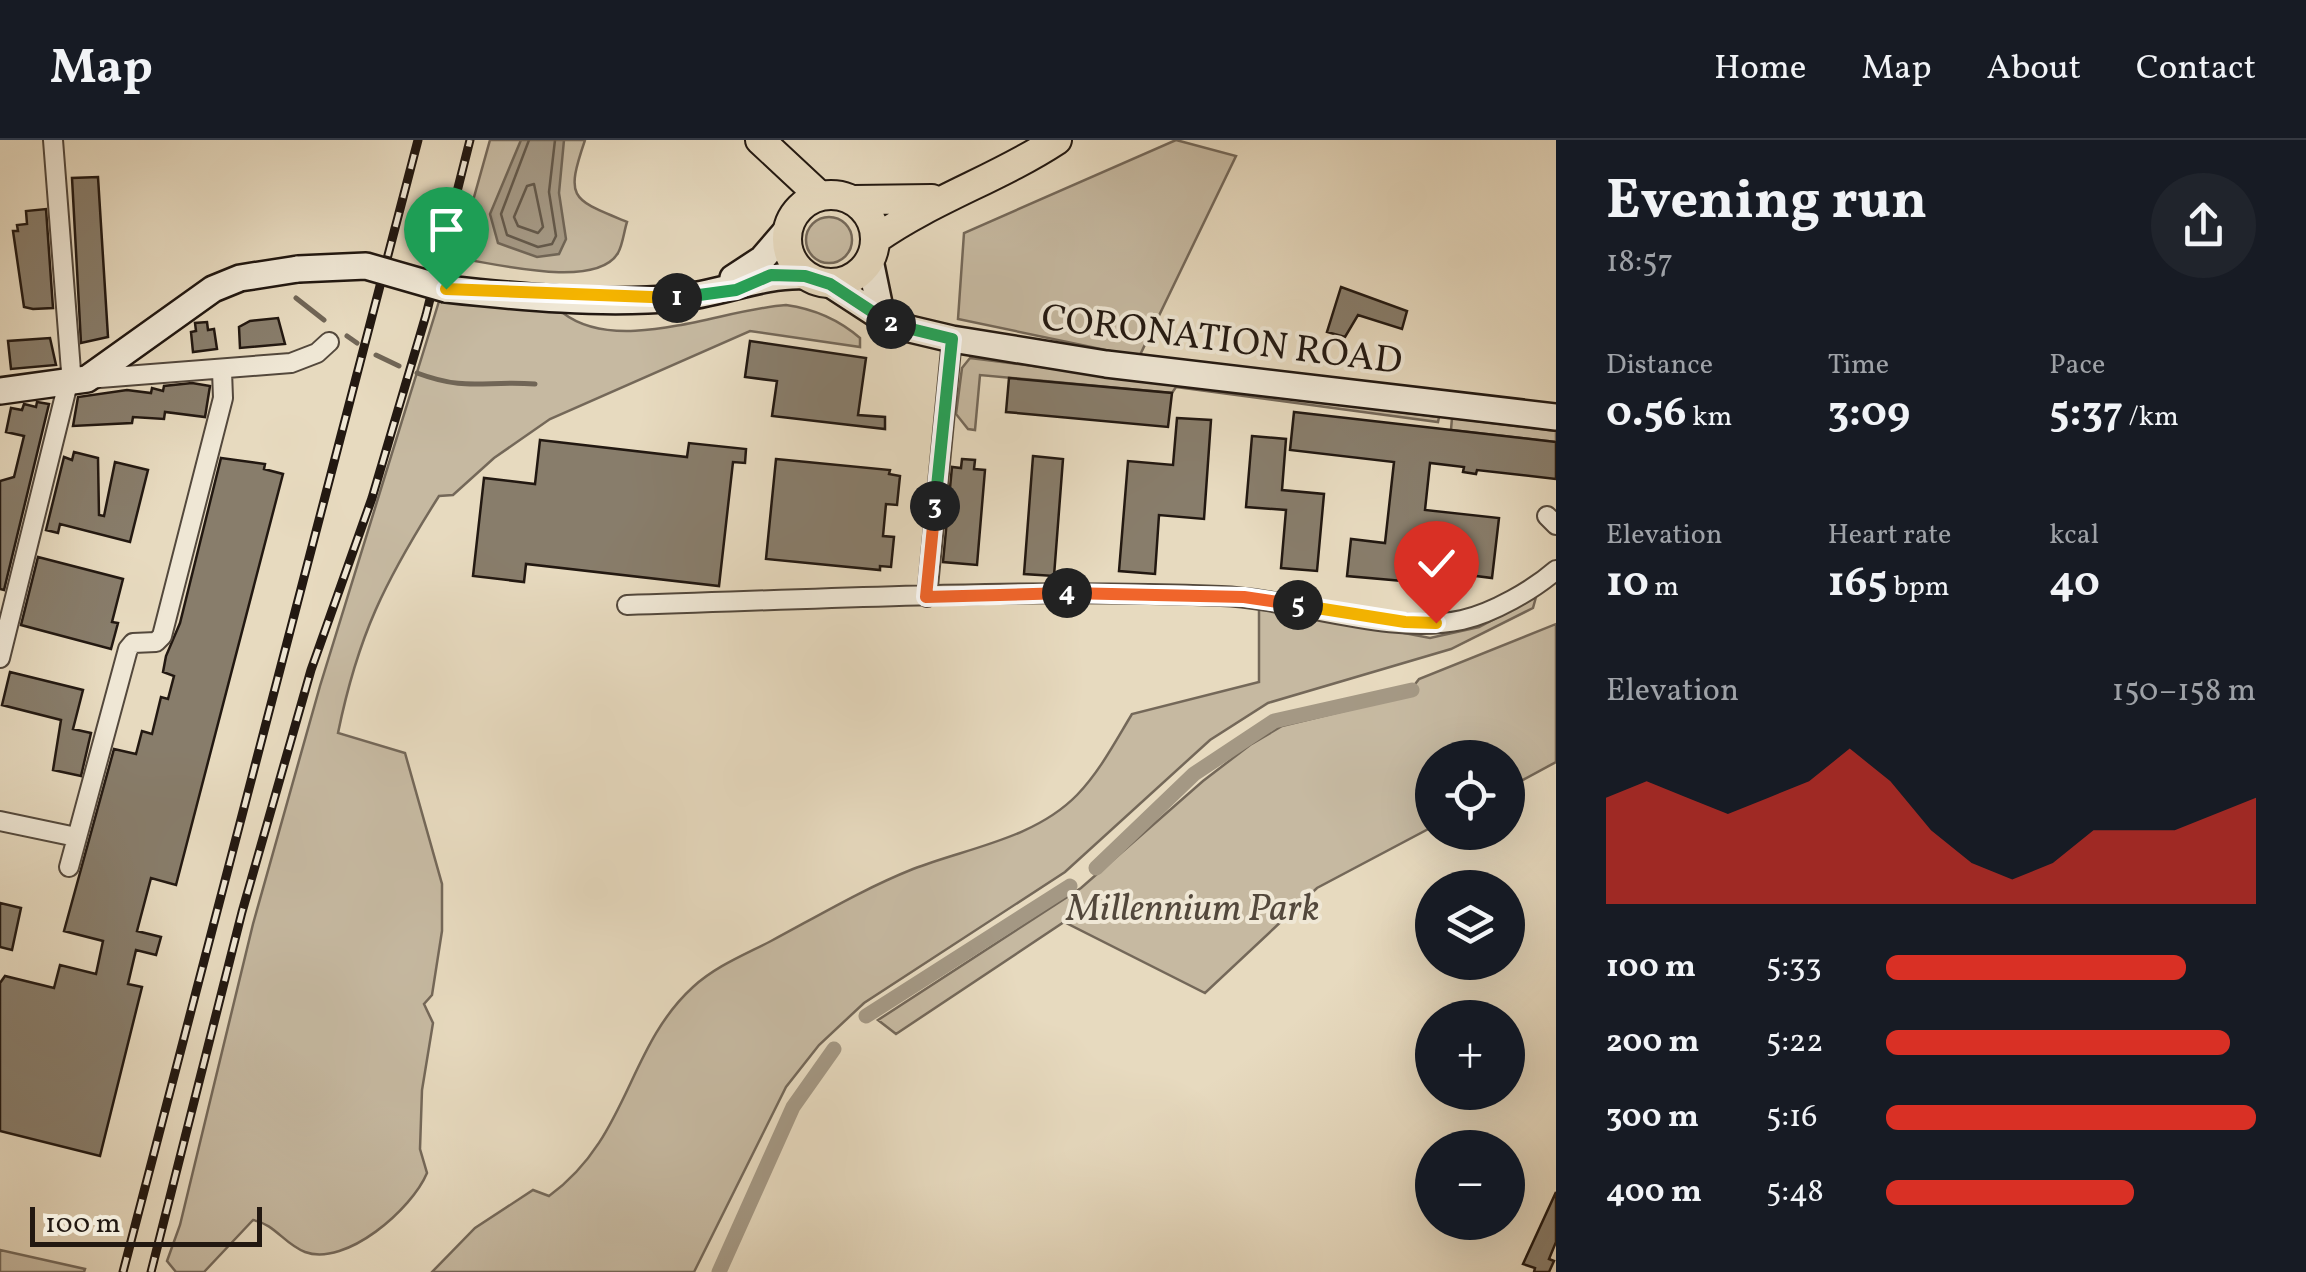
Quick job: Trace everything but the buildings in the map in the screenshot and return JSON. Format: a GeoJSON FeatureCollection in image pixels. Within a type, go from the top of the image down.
{"type":"FeatureCollection","features":[{"type":"Feature","properties":{"kind":"main road"},"geometry":{"type":"LineString","coordinates":[[765,147],[789,224],[790,259],[817,280],[848,280],[873,249],[941,198],[1007,171],[1058,140]]}},
{"type":"Feature","properties":{"kind":"main road"},"geometry":{"type":"LineString","coordinates":[[765,147],[820,196]]}},
{"type":"Feature","properties":{"kind":"main road"},"geometry":{"type":"LineString","coordinates":[[789,224],[806,203],[820,196],[854,200],[941,198]]}},
{"type":"Feature","properties":{"kind":"main road"},"geometry":{"type":"LineString","coordinates":[[854,200],[872,222],[873,249]]}},
{"type":"Feature","properties":{"kind":"street"},"geometry":{"type":"LineString","coordinates":[[0,658],[78,381],[53,140]]}},
{"type":"Feature","properties":{"kind":"street"},"geometry":{"type":"LineString","coordinates":[[707,294],[762,259],[789,224]]}},
{"type":"Feature","properties":{"kind":"street"},"geometry":{"type":"LineString","coordinates":[[873,249],[882,318]]}},
{"type":"Feature","properties":{"kind":"street"},"geometry":{"type":"LineString","coordinates":[[78,381],[115,360],[212,289],[240,278],[298,269],[366,266],[446,289],[645,298],[736,290],[771,275],[817,280]]}},
{"type":"Feature","properties":{"kind":"street","name":"CORONATION ROAD"},"geometry":{"type":"LineString","coordinates":[[817,280],[907,330],[952,339],[1106,364],[1556,418]]}},
{"type":"Feature","properties":{"kind":"street"},"geometry":{"type":"LineString","coordinates":[[926,597],[952,339]]}},
{"type":"Feature","properties":{"kind":"street"},"geometry":{"type":"LineString","coordinates":[[4,390],[291,363],[318,353],[329,342]]}},
{"type":"Feature","properties":{"kind":"street"},"geometry":{"type":"LineString","coordinates":[[69,868],[128,648],[133,643],[156,642],[162,636],[223,398],[222,371]]}},
{"type":"Feature","properties":{"kind":"street"},"geometry":{"type":"LineString","coordinates":[[627,605],[1004,593],[1244,597],[1422,624],[1464,620],[1502,603],[1556,570]]}},
{"type":"Feature","properties":{"kind":"street"},"geometry":{"type":"LineString","coordinates":[[0,821],[76,838]]}},
{"type":"Feature","properties":{"kind":"green space"},"geometry":{"type":"Polygon","coordinates":[[[490,140],[585,140],[575,186],[584,202],[627,222],[618,253],[606,264],[567,272],[457,258],[490,140]]]}},
{"type":"Feature","properties":{"kind":"green space"},"geometry":{"type":"Polygon","coordinates":[[[1176,140],[1236,156],[1139,357],[958,319],[964,233],[1176,140]]]}},
{"type":"Feature","properties":{"kind":"green space"},"geometry":{"type":"Polygon","coordinates":[[[829,217],[845,224],[852,240],[845,256],[829,263],[813,256],[806,240],[813,224],[829,217]]]}},
{"type":"Feature","properties":{"kind":"green space"},"geometry":{"type":"Polygon","coordinates":[[[440,298],[563,313],[586,325],[612,330],[672,327],[786,305],[835,320],[860,338],[860,347],[750,331],[550,419],[494,458],[453,495],[439,496],[376,610],[355,667],[338,733],[405,753],[442,884],[442,931],[432,995],[424,1004],[433,1023],[422,1090],[420,1149],[427,1173],[393,1218],[358,1243],[339,1251],[305,1252],[253,1220],[204,1272],[176,1272],[167,1261],[180,1225],[253,924],[320,686],[440,298]]]}},
{"type":"Feature","properties":{"kind":"green space"},"geometry":{"type":"Polygon","coordinates":[[[970,358],[1439,417],[1438,422],[1176,387],[1172,393],[980,375],[975,430],[968,429],[956,414],[962,368],[970,358]]]}},
{"type":"Feature","properties":{"kind":"green space"},"geometry":{"type":"Polygon","coordinates":[[[1452,418],[1556,431],[1556,442],[1451,430],[1452,418]]]}},
{"type":"Feature","properties":{"kind":"green space"},"geometry":{"type":"Polygon","coordinates":[[[1536,597],[1533,608],[1451,649],[1268,703],[1210,740],[1065,872],[864,1003],[819,1045],[786,1087],[694,1272],[432,1272],[475,1228],[533,1190],[549,1196],[575,1173],[612,1120],[671,1011],[711,973],[894,877],[999,841],[1041,822],[1085,786],[1132,714],[1259,682],[1259,605],[1430,638],[1479,627],[1536,597]]]}},
{"type":"Feature","properties":{"kind":"green space","name":"Millennium Park"},"geometry":{"type":"Polygon","coordinates":[[[1556,624],[1556,762],[1525,779],[1525,740],[1415,740],[1415,836],[1317,888],[1205,993],[1064,922],[896,1034],[878,1020],[1081,888],[1250,745],[1282,726],[1406,696],[1419,679],[1556,624]]]}},
{"type":"Feature","properties":{"kind":"green space"},"geometry":{"type":"Polygon","coordinates":[[[0,1250],[85,1269],[0,1272],[0,1250]]]}},
{"type":"Feature","properties":{"kind":"water"},"geometry":{"type":"Polygon","coordinates":[[[521,140],[564,140],[559,193],[566,239],[559,254],[537,257],[498,243],[490,214],[521,140]]]}},
{"type":"Feature","properties":{"kind":"waterway"},"geometry":{"type":"LineString","coordinates":[[296,298],[324,320]]}},
{"type":"Feature","properties":{"kind":"waterway"},"geometry":{"type":"LineString","coordinates":[[347,336],[357,343]]}},
{"type":"Feature","properties":{"kind":"waterway"},"geometry":{"type":"LineString","coordinates":[[376,355],[399,366]]}},
{"type":"Feature","properties":{"kind":"waterway"},"geometry":{"type":"LineString","coordinates":[[417,373],[463,384],[535,384]]}},
{"type":"Feature","properties":{"kind":"waterway"},"geometry":{"type":"LineString","coordinates":[[1096,868],[1194,774],[1274,721],[1412,690]]}},
{"type":"Feature","properties":{"kind":"waterway"},"geometry":{"type":"LineString","coordinates":[[866,1016],[1070,886]]}},
{"type":"Feature","properties":{"kind":"waterway"},"geometry":{"type":"LineString","coordinates":[[719,1272],[793,1107],[834,1049]]}},
{"type":"Feature","properties":{"kind":"railway"},"geometry":{"type":"LineString","coordinates":[[123,1272],[418,140]]}},
{"type":"Feature","properties":{"kind":"railway"},"geometry":{"type":"LineString","coordinates":[[151,1272],[242,912],[311,670],[372,498],[426,315],[470,140]]}},
{"type":"Feature","properties":{"kind":"route"},"geometry":{"type":"LineString","coordinates":[[446,289],[492,294],[671,298],[736,290],[771,275],[805,276],[830,284],[892,325],[952,339],[926,597],[1004,593],[1244,597],[1405,622],[1436,623]]}}]}
